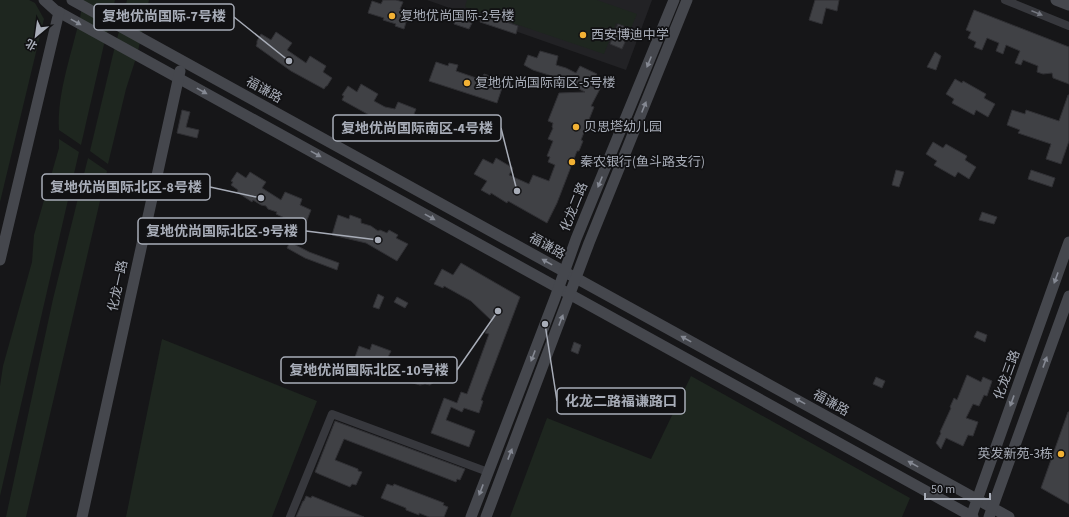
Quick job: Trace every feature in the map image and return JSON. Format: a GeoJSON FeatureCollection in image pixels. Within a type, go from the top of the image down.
{"type":"FeatureCollection","features":[{"type":"Feature","properties":{"kind":"street"},"geometry":{"type":"LineString","coordinates":[[44,0],[59,12],[972,517]]}},
{"type":"Feature","properties":{"kind":"street","name":"福谦路"},"geometry":{"type":"LineString","coordinates":[[72,0],[977,500],[991,512],[1009,517]]}},
{"type":"Feature","properties":{"kind":"street","name":"化龙二路"},"geometry":{"type":"LineString","coordinates":[[471,517],[559,288],[576,239],[674,0]]}},
{"type":"Feature","properties":{"kind":"street"},"geometry":{"type":"LineString","coordinates":[[486,517],[576,278],[687,0]]}},
{"type":"Feature","properties":{"kind":"street"},"geometry":{"type":"LineString","coordinates":[[1005,0],[1069,26]]}},
{"type":"Feature","properties":{"kind":"street"},"geometry":{"type":"LineString","coordinates":[[1056,0],[1069,5]]}},
{"type":"Feature","properties":{"kind":"street"},"geometry":{"type":"LineString","coordinates":[[0,260],[59,12]]}},
{"type":"Feature","properties":{"kind":"street","name":"化龙一路"},"geometry":{"type":"LineString","coordinates":[[82,517],[182,61]]}},
{"type":"Feature","properties":{"kind":"street","name":"化龙三路"},"geometry":{"type":"LineString","coordinates":[[972,517],[1069,242]]}},
{"type":"Feature","properties":{"kind":"street"},"geometry":{"type":"LineString","coordinates":[[991,512],[1069,296]]}},
{"type":"Feature","properties":{"kind":"street"},"geometry":{"type":"LineString","coordinates":[[290,517],[332,414],[488,472]]}},
{"type":"Feature","properties":{"kind":"shaded area"},"geometry":{"type":"Polygon","coordinates":[[[0,0],[29,0],[35,3],[44,19],[0,202],[0,0]]]}},
{"type":"Feature","properties":{"kind":"shaded area"},"geometry":{"type":"Polygon","coordinates":[[[83,0],[115,0],[107,34],[80,18],[83,0]]]}},
{"type":"Feature","properties":{"kind":"shaded area"},"geometry":{"type":"Polygon","coordinates":[[[127,0],[149,0],[138,51],[117,39],[127,0]]]}},
{"type":"Feature","properties":{"kind":"shaded area","name":"西安博迪中学"},"geometry":{"type":"Polygon","coordinates":[[[427,0],[652,0],[626,70],[427,0]]]}},
{"type":"Feature","properties":{"kind":"shaded area","name":"西安博迪中学"},"geometry":{"type":"Polygon","coordinates":[[[467,0],[597,0],[637,14],[631,28],[616,23],[604,54],[465,7],[467,0]]]}},
{"type":"Feature","properties":{"kind":"shaded area"},"geometry":{"type":"Polygon","coordinates":[[[78,25],[105,40],[81,145],[59,130],[62,90],[78,25]]]}},
{"type":"Feature","properties":{"kind":"shaded area"},"geometry":{"type":"Polygon","coordinates":[[[115,46],[136,58],[126,89],[108,164],[90,151],[115,46]]]}},
{"type":"Feature","properties":{"kind":"shaded area"},"geometry":{"type":"Polygon","coordinates":[[[59,139],[79,152],[0,496],[0,386],[3,366],[32,262],[34,235],[59,148],[59,139]]]}},
{"type":"Feature","properties":{"kind":"shaded area"},"geometry":{"type":"Polygon","coordinates":[[[88,158],[107,171],[26,517],[6,517],[53,299],[88,158]]]}},
{"type":"Feature","properties":{"kind":"shaded area"},"geometry":{"type":"Polygon","coordinates":[[[162,339],[317,401],[272,517],[126,517],[162,339]]]}},
{"type":"Feature","properties":{"kind":"shaded area"},"geometry":{"type":"Polygon","coordinates":[[[691,376],[910,498],[902,517],[510,517],[547,418],[651,459],[691,376]]]}},
{"type":"Feature","properties":{"kind":"building","name":"复地优尚国际-2号楼"},"geometry":{"type":"Polygon","coordinates":[[[383,0],[396,0],[403,2],[400,9],[409,12],[404,29],[395,26],[396,24],[383,20],[384,18],[368,13],[372,1],[381,4],[383,0]]]}},
{"type":"Feature","properties":{"kind":"building"},"geometry":{"type":"Polygon","coordinates":[[[815,0],[839,0],[837,11],[826,8],[822,24],[809,20],[815,0]]]}},
{"type":"Feature","properties":{"kind":"building"},"geometry":{"type":"Polygon","coordinates":[[[974,10],[1069,47],[1069,84],[1053,78],[1052,73],[1043,74],[1037,72],[1038,66],[1023,60],[1021,65],[1015,63],[1020,51],[1006,45],[1003,54],[996,51],[999,43],[987,38],[982,50],[974,47],[976,42],[968,38],[971,32],[966,30],[974,10]]]}},
{"type":"Feature","properties":{"kind":"building"},"geometry":{"type":"Polygon","coordinates":[[[483,14],[518,26],[516,34],[480,22],[483,14]]]}},
{"type":"Feature","properties":{"kind":"building"},"geometry":{"type":"Polygon","coordinates":[[[456,18],[472,23],[469,29],[454,24],[456,18]]]}},
{"type":"Feature","properties":{"kind":"building"},"geometry":{"type":"Polygon","coordinates":[[[618,24],[631,29],[622,49],[610,44],[618,24]]]}},
{"type":"Feature","properties":{"kind":"building"},"geometry":{"type":"Polygon","coordinates":[[[276,32],[292,43],[287,50],[306,63],[310,56],[326,66],[323,72],[332,78],[324,89],[291,71],[256,46],[261,34],[271,40],[276,32]]]}},
{"type":"Feature","properties":{"kind":"building"},"geometry":{"type":"Polygon","coordinates":[[[540,51],[558,56],[556,65],[576,73],[580,66],[597,74],[592,82],[601,87],[591,106],[594,107],[581,140],[583,141],[579,151],[577,151],[557,203],[547,223],[508,201],[507,203],[491,193],[490,195],[481,190],[487,181],[474,174],[483,159],[493,164],[496,158],[513,168],[509,175],[529,184],[533,175],[549,181],[555,165],[548,162],[550,157],[547,156],[553,141],[548,139],[553,128],[553,123],[548,121],[559,93],[585,92],[555,77],[533,70],[524,65],[528,55],[537,58],[540,51]]]}},
{"type":"Feature","properties":{"kind":"building"},"geometry":{"type":"Polygon","coordinates":[[[935,52],[941,56],[936,70],[927,67],[935,52]]]}},
{"type":"Feature","properties":{"kind":"building","name":"复地优尚国际南区-5号楼"},"geometry":{"type":"Polygon","coordinates":[[[436,62],[448,66],[449,63],[458,65],[456,71],[482,80],[484,74],[493,77],[492,81],[503,85],[497,103],[429,81],[436,62]]]}},
{"type":"Feature","properties":{"kind":"building"},"geometry":{"type":"Polygon","coordinates":[[[955,79],[962,83],[963,81],[986,94],[984,98],[995,104],[988,117],[976,110],[974,115],[952,103],[954,99],[946,94],[955,79]]]}},
{"type":"Feature","properties":{"kind":"building"},"geometry":{"type":"Polygon","coordinates":[[[361,84],[378,94],[374,101],[385,107],[395,109],[398,102],[416,109],[414,114],[425,118],[419,135],[380,121],[342,100],[344,96],[342,95],[348,86],[357,92],[361,84]]]}},
{"type":"Feature","properties":{"kind":"building"},"geometry":{"type":"Polygon","coordinates":[[[1068,95],[1069,141],[1061,164],[1046,159],[1051,144],[1018,133],[1020,130],[1007,125],[1012,110],[1025,114],[1026,110],[1059,121],[1068,95]]]}},
{"type":"Feature","properties":{"kind":"building"},"geometry":{"type":"Polygon","coordinates":[[[182,110],[190,112],[186,127],[199,130],[197,138],[177,133],[182,110]]]}},
{"type":"Feature","properties":{"kind":"building"},"geometry":{"type":"Polygon","coordinates":[[[933,142],[943,148],[946,144],[967,156],[965,160],[976,167],[969,179],[958,172],[955,177],[934,165],[937,161],[926,154],[933,142]]]}},
{"type":"Feature","properties":{"kind":"building"},"geometry":{"type":"Polygon","coordinates":[[[896,170],[904,172],[899,187],[892,185],[896,170]]]}},
{"type":"Feature","properties":{"kind":"building"},"geometry":{"type":"Polygon","coordinates":[[[1031,170],[1055,178],[1052,187],[1028,179],[1031,170]]]}},
{"type":"Feature","properties":{"kind":"building"},"geometry":{"type":"Polygon","coordinates":[[[237,172],[246,178],[250,172],[266,182],[262,188],[281,200],[285,192],[302,199],[300,205],[311,210],[305,225],[292,219],[291,221],[276,214],[277,212],[268,209],[266,206],[253,200],[252,202],[237,192],[238,190],[231,185],[233,182],[231,181],[237,172]]]}},
{"type":"Feature","properties":{"kind":"building"},"geometry":{"type":"Polygon","coordinates":[[[982,212],[997,217],[994,224],[979,220],[982,212]]]}},
{"type":"Feature","properties":{"kind":"building"},"geometry":{"type":"Polygon","coordinates":[[[338,215],[349,219],[350,215],[361,219],[361,223],[371,226],[378,231],[380,230],[387,233],[389,230],[398,235],[396,238],[408,244],[397,261],[366,243],[332,235],[338,215]]]}},
{"type":"Feature","properties":{"kind":"building"},"geometry":{"type":"Polygon","coordinates":[[[290,242],[309,252],[339,263],[337,270],[305,258],[287,248],[290,242]]]}},
{"type":"Feature","properties":{"kind":"building"},"geometry":{"type":"Polygon","coordinates":[[[461,263],[520,297],[481,400],[483,401],[479,413],[464,408],[462,412],[451,407],[446,420],[475,431],[469,447],[431,433],[444,398],[457,403],[461,392],[467,394],[489,334],[485,333],[492,321],[471,301],[444,286],[443,288],[434,284],[442,269],[453,275],[461,263]]]}},
{"type":"Feature","properties":{"kind":"building"},"geometry":{"type":"Polygon","coordinates":[[[378,294],[384,297],[379,309],[373,307],[378,294]]]}},
{"type":"Feature","properties":{"kind":"building"},"geometry":{"type":"Polygon","coordinates":[[[397,297],[408,303],[405,308],[394,302],[397,297]]]}},
{"type":"Feature","properties":{"kind":"building"},"geometry":{"type":"Polygon","coordinates":[[[977,331],[987,335],[985,342],[974,337],[977,331]]]}},
{"type":"Feature","properties":{"kind":"building"},"geometry":{"type":"Polygon","coordinates":[[[574,342],[581,345],[578,354],[571,351],[574,342]]]}},
{"type":"Feature","properties":{"kind":"building"},"geometry":{"type":"Polygon","coordinates":[[[372,344],[391,351],[387,359],[409,364],[410,358],[430,363],[428,370],[439,373],[434,382],[430,385],[420,385],[409,382],[410,380],[397,377],[395,374],[391,375],[379,370],[378,372],[356,363],[354,360],[359,346],[370,350],[372,344]]]}},
{"type":"Feature","properties":{"kind":"building"},"geometry":{"type":"Polygon","coordinates":[[[967,375],[981,382],[983,377],[992,381],[987,396],[984,395],[979,406],[973,404],[966,418],[978,422],[973,436],[968,435],[963,446],[946,438],[941,449],[936,443],[954,398],[957,400],[967,375]]]}},
{"type":"Feature","properties":{"kind":"building"},"geometry":{"type":"Polygon","coordinates":[[[876,377],[885,381],[882,388],[873,384],[876,377]]]}},
{"type":"Feature","properties":{"kind":"building","name":"英发新苑-3栋"},"geometry":{"type":"Polygon","coordinates":[[[1069,412],[1069,504],[1041,488],[1069,412]]]}},
{"type":"Feature","properties":{"kind":"building"},"geometry":{"type":"Polygon","coordinates":[[[335,421],[465,469],[460,480],[457,479],[456,482],[344,439],[335,460],[362,472],[356,485],[352,484],[350,487],[315,472],[335,421]]]}},
{"type":"Feature","properties":{"kind":"building"},"geometry":{"type":"Polygon","coordinates":[[[387,484],[393,486],[394,484],[444,503],[443,505],[448,507],[444,517],[429,517],[419,513],[419,515],[381,498],[387,484]]]}},
{"type":"Feature","properties":{"kind":"building"},"geometry":{"type":"Polygon","coordinates":[[[306,496],[311,498],[312,496],[364,517],[296,517],[306,496]]]}},
{"type":"Feature","properties":{"kind":"place","name":"复地优尚国际-2号楼"},"geometry":{"type":"Point","coordinates":[392,16]}},
{"type":"Feature","properties":{"kind":"place","name":"西安博迪中学"},"geometry":{"type":"Point","coordinates":[583,35]}},
{"type":"Feature","properties":{"kind":"place","name":"复地优尚国际-7号楼"},"geometry":{"type":"Point","coordinates":[289,61]}},
{"type":"Feature","properties":{"kind":"place","name":"复地优尚国际南区-5号楼"},"geometry":{"type":"Point","coordinates":[467,83]}},
{"type":"Feature","properties":{"kind":"place","name":"贝思塔幼儿园"},"geometry":{"type":"Point","coordinates":[576,127]}},
{"type":"Feature","properties":{"kind":"place","name":"秦农银行(鱼斗路支行)"},"geometry":{"type":"Point","coordinates":[572,162]}},
{"type":"Feature","properties":{"kind":"place","name":"复地优尚国际南区-4号楼"},"geometry":{"type":"Point","coordinates":[517,191]}},
{"type":"Feature","properties":{"kind":"place","name":"复地优尚国际北区-8号楼"},"geometry":{"type":"Point","coordinates":[261,198]}},
{"type":"Feature","properties":{"kind":"place","name":"复地优尚国际北区-9号楼"},"geometry":{"type":"Point","coordinates":[378,240]}},
{"type":"Feature","properties":{"kind":"place","name":"复地优尚国际北区-10号楼"},"geometry":{"type":"Point","coordinates":[498,311]}},
{"type":"Feature","properties":{"kind":"place","name":"化龙二路福谦路口"},"geometry":{"type":"Point","coordinates":[545,324]}},
{"type":"Feature","properties":{"kind":"place","name":"英发新苑-3栋"},"geometry":{"type":"Point","coordinates":[1061,454]}}]}
